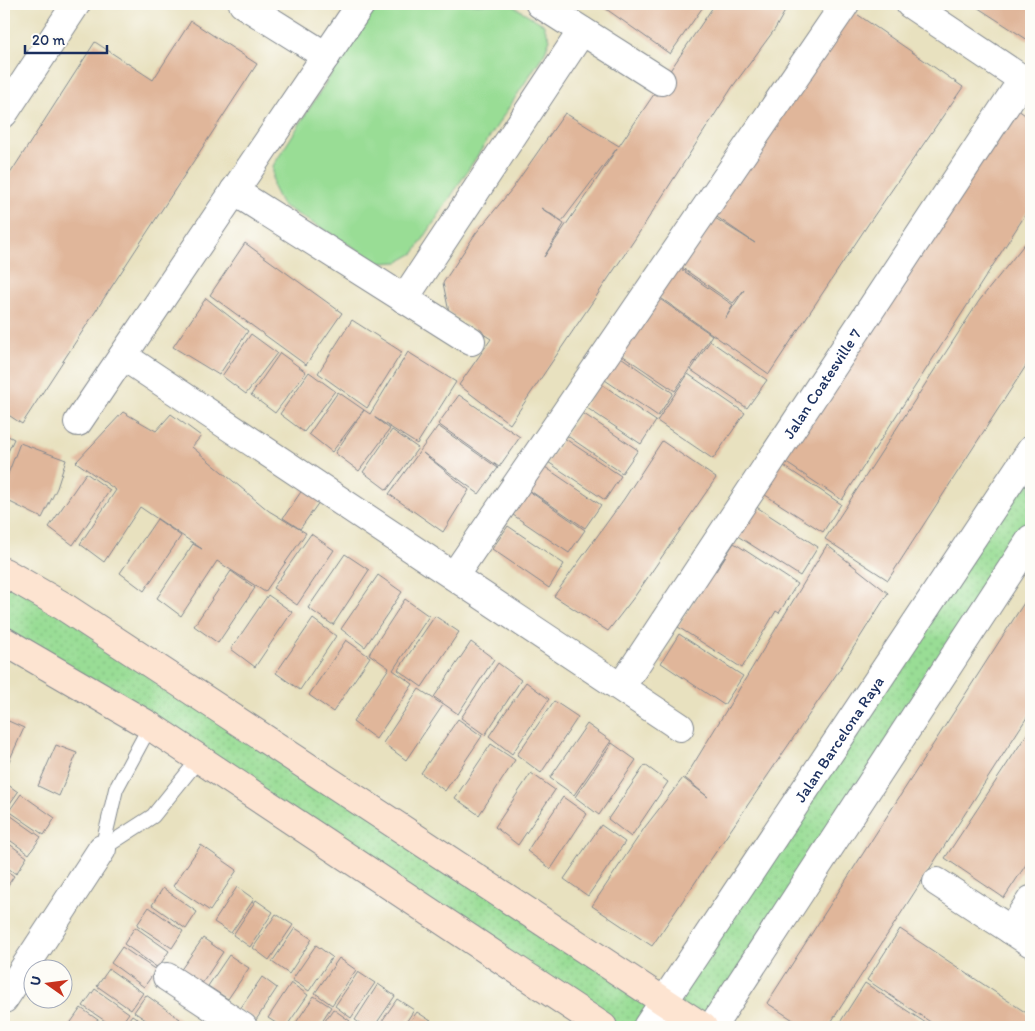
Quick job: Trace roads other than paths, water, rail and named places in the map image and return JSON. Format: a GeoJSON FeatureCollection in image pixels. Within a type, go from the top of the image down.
{"type":"FeatureCollection","features":[{"type":"Feature","properties":{"kind":"street"},"geometry":{"type":"LineString","coordinates":[[4,113],[76,4]]}},
{"type":"Feature","properties":{"kind":"street"},"geometry":{"type":"LineString","coordinates":[[243,4],[326,56]]}},
{"type":"Feature","properties":{"kind":"street"},"geometry":{"type":"LineString","coordinates":[[78,422],[361,4]]}},
{"type":"Feature","properties":{"kind":"street"},"geometry":{"type":"LineString","coordinates":[[540,4],[661,81]]}},
{"type":"Feature","properties":{"kind":"street"},"geometry":{"type":"LineString","coordinates":[[454,576],[845,4]]}},
{"type":"Feature","properties":{"kind":"street"},"geometry":{"type":"LineString","coordinates":[[910,4],[1027,82]]}},
{"type":"Feature","properties":{"kind":"street"},"geometry":{"type":"LineString","coordinates":[[404,299],[582,30]]}},
{"type":"Feature","properties":{"kind":"street","name":"Jalan Coatesville 7"},"geometry":{"type":"LineString","coordinates":[[621,688],[1027,82]]}},
{"type":"Feature","properties":{"kind":"street"},"geometry":{"type":"LineString","coordinates":[[234,191],[471,341]]}},
{"type":"Feature","properties":{"kind":"street"},"geometry":{"type":"LineString","coordinates":[[123,356],[680,727]]}},
{"type":"Feature","properties":{"kind":"street","name":"Jalan Barcelona Raya"},"geometry":{"type":"LineString","coordinates":[[647,1027],[666,1002],[1031,450]]}},
{"type":"Feature","properties":{"kind":"street"},"geometry":{"type":"LineString","coordinates":[[712,1027],[1031,539]]}},
{"type":"Feature","properties":{"kind":"street"},"geometry":{"type":"LineString","coordinates":[[4,572],[63,606],[703,1027]]}},
{"type":"Feature","properties":{"kind":"street"},"geometry":{"type":"LineString","coordinates":[[4,640],[150,726],[198,760],[603,1027]]}},
{"type":"Feature","properties":{"kind":"street"},"geometry":{"type":"LineString","coordinates":[[4,999],[102,849]]}},
{"type":"Feature","properties":{"kind":"street"},"geometry":{"type":"LineString","coordinates":[[937,882],[1021,937],[1031,900]]}},
{"type":"Feature","properties":{"kind":"street"},"geometry":{"type":"LineString","coordinates":[[167,977],[239,1026]]}},
{"type":"Feature","properties":{"kind":"lane"},"geometry":{"type":"LineString","coordinates":[[102,849],[116,789],[150,726]]}},
{"type":"Feature","properties":{"kind":"lane"},"geometry":{"type":"LineString","coordinates":[[102,849],[153,816],[198,760]]}}]}
